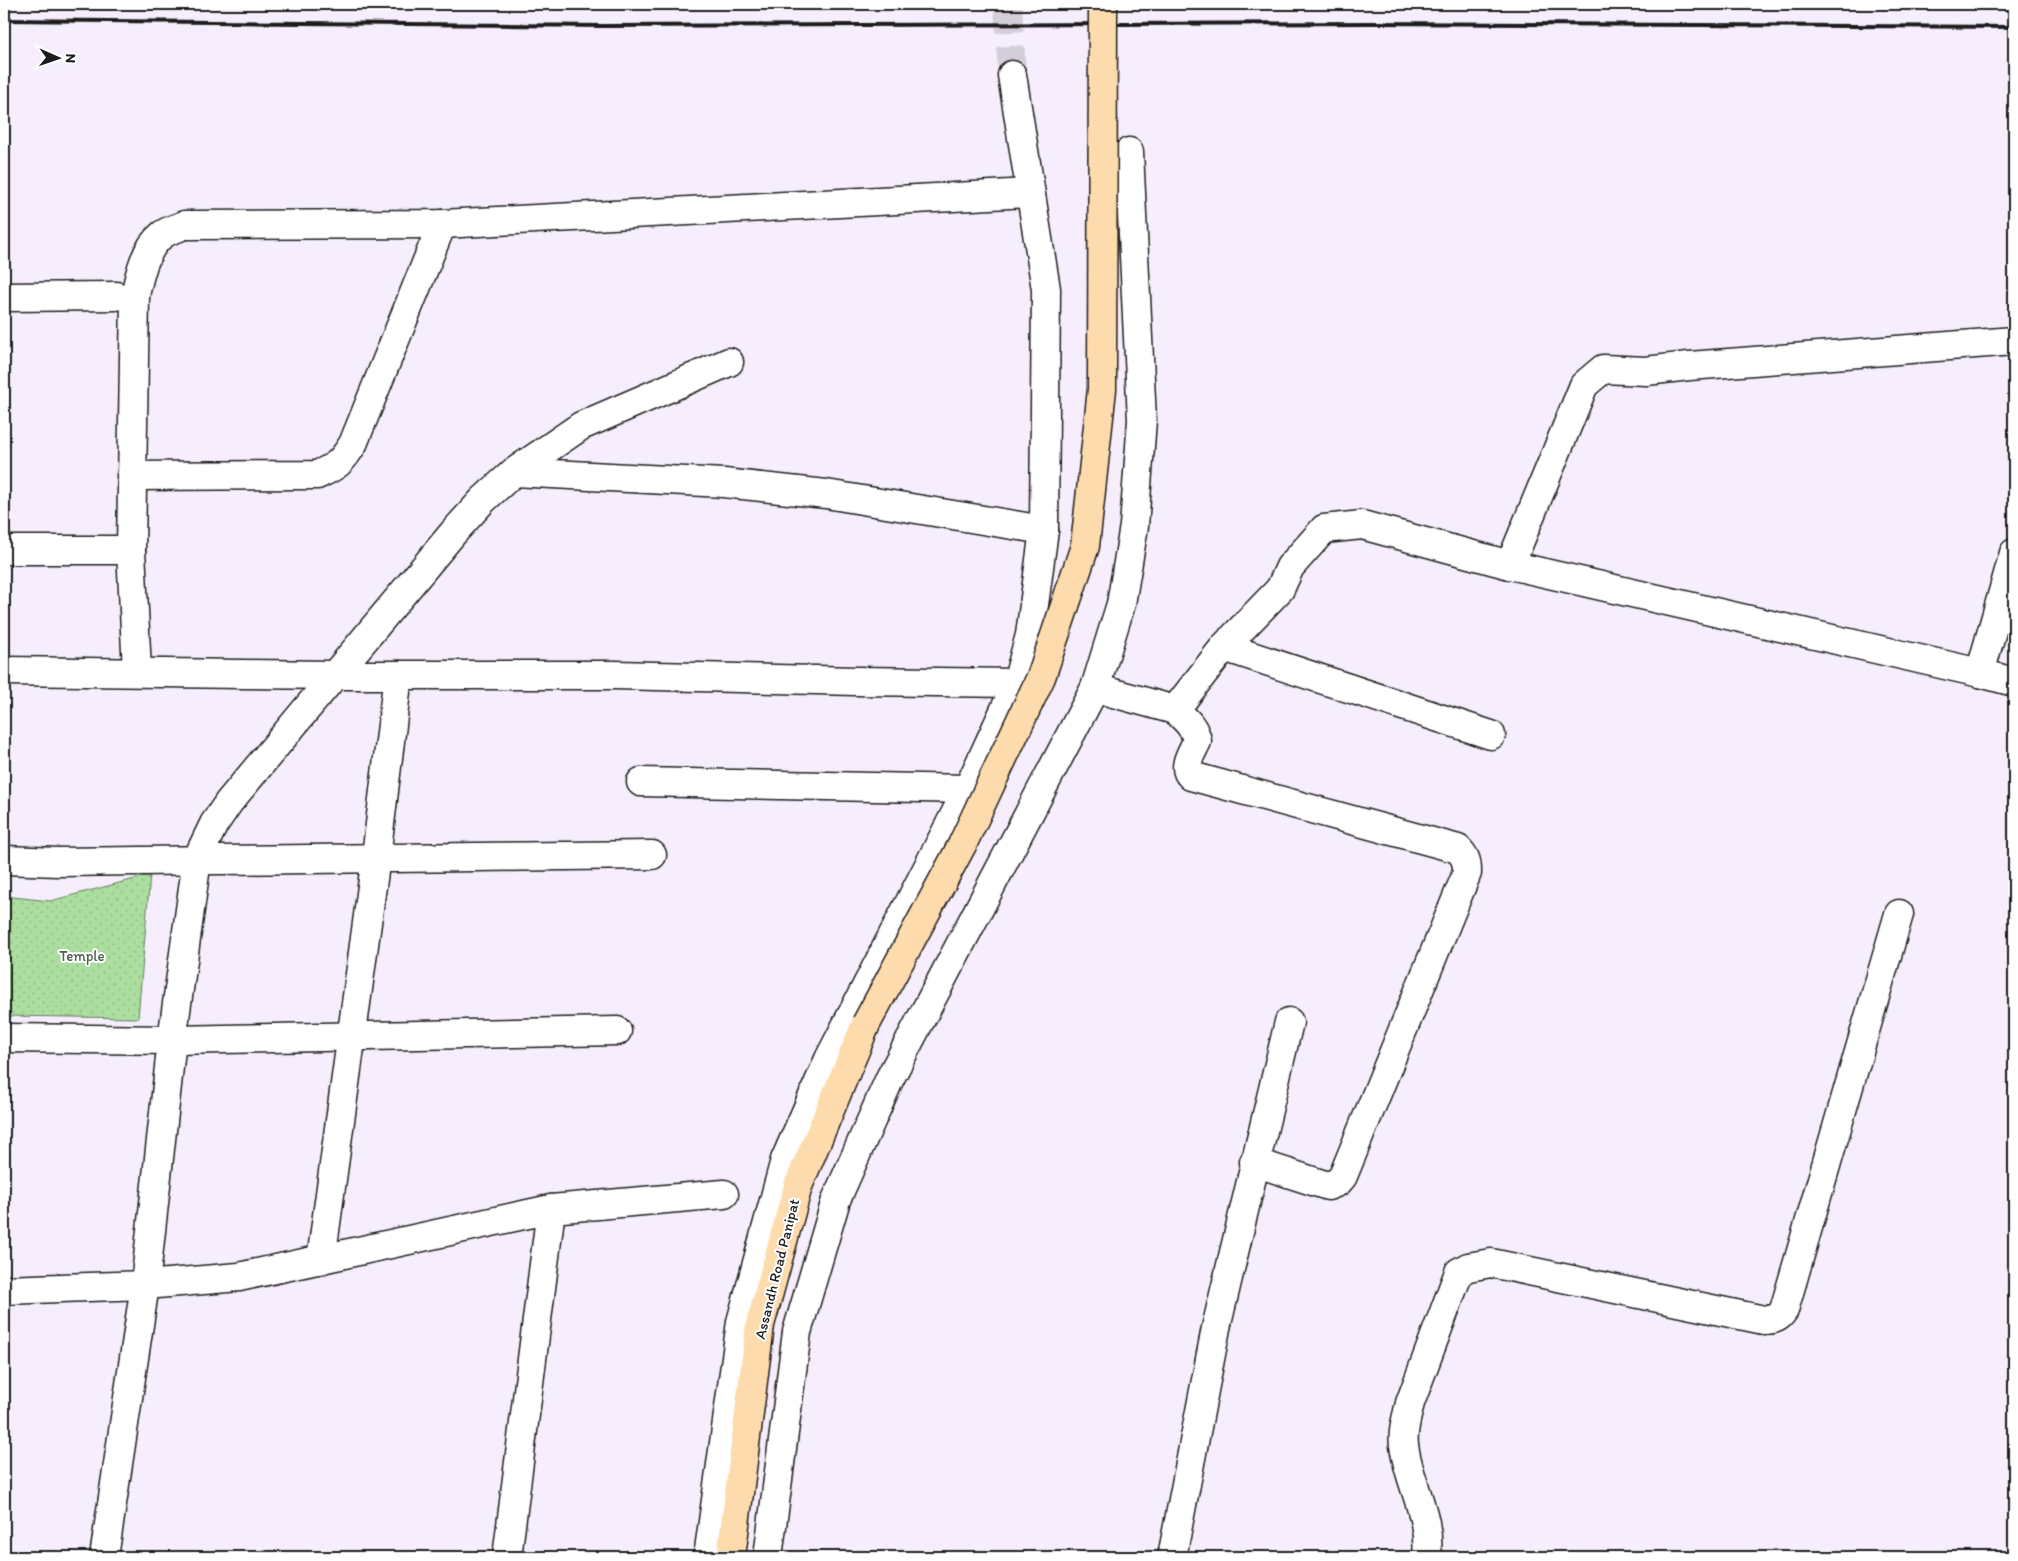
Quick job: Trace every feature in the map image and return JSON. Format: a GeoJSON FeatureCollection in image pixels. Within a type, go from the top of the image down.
{"type":"FeatureCollection","features":[{"type":"Feature","properties":{"kind":"main road","name":"Assandh Road Panipat"},"geometry":{"type":"LineString","coordinates":[[731,1557],[760,1325],[798,1186],[866,1024],[962,845],[1041,677],[1085,546],[1102,389],[1103,4]]}},
{"type":"Feature","properties":{"kind":"street"},"geometry":{"type":"LineString","coordinates":[[708,1557],[741,1322],[785,1160],[829,1059],[968,789],[1016,683],[1030,635],[1044,530],[1046,289],[1012,75]]}},
{"type":"Feature","properties":{"kind":"street"},"geometry":{"type":"LineString","coordinates":[[768,1557],[798,1332],[836,1200],[890,1078],[1095,688],[1121,604],[1134,526],[1142,420],[1130,152]]}},
{"type":"Feature","properties":{"kind":"street"},"geometry":{"type":"LineString","coordinates":[[137,672],[131,550],[135,296],[139,274],[147,254],[162,235],[184,225],[442,224],[1030,193]]}},
{"type":"Feature","properties":{"kind":"street"},"geometry":{"type":"LineString","coordinates":[[131,476],[317,475],[333,468],[342,461],[353,444],[442,224]]}},
{"type":"Feature","properties":{"kind":"street"},"geometry":{"type":"LineString","coordinates":[[4,297],[116,296]]}},
{"type":"Feature","properties":{"kind":"street"},"geometry":{"type":"LineString","coordinates":[[1510,565],[1584,385],[1603,370],[1646,372],[1688,366],[2014,341]]}},
{"type":"Feature","properties":{"kind":"street"},"geometry":{"type":"LineString","coordinates":[[104,1557],[144,1285],[172,1040],[197,859],[214,824],[229,802],[453,534],[483,500],[514,472],[581,426],[729,362]]}},
{"type":"Feature","properties":{"kind":"street"},"geometry":{"type":"LineString","coordinates":[[514,472],[724,483],[826,494],[1044,530]]}},
{"type":"Feature","properties":{"kind":"street"},"geometry":{"type":"LineString","coordinates":[[1175,710],[1224,647],[1280,589],[1290,567],[1324,529],[1362,525],[1510,565],[1980,672],[2014,682]]}},
{"type":"Feature","properties":{"kind":"street"},"geometry":{"type":"LineString","coordinates":[[4,550],[131,550]]}},
{"type":"Feature","properties":{"kind":"street"},"geometry":{"type":"LineString","coordinates":[[1980,672],[2014,553]]}},
{"type":"Feature","properties":{"kind":"street"},"geometry":{"type":"LineString","coordinates":[[1224,647],[1491,734]]}},
{"type":"Feature","properties":{"kind":"street"},"geometry":{"type":"LineString","coordinates":[[4,671],[334,675],[615,675],[1016,683]]}},
{"type":"Feature","properties":{"kind":"street"},"geometry":{"type":"LineString","coordinates":[[322,1260],[376,857],[398,675]]}},
{"type":"Feature","properties":{"kind":"street"},"geometry":{"type":"LineString","coordinates":[[1095,688],[1175,710],[1189,724],[1197,741],[1187,765],[1191,776],[1458,849],[1464,855],[1467,862],[1467,873],[1343,1176],[1338,1182],[1328,1186],[1254,1162]]}},
{"type":"Feature","properties":{"kind":"street"},"geometry":{"type":"LineString","coordinates":[[641,782],[968,789]]}},
{"type":"Feature","properties":{"kind":"street"},"geometry":{"type":"LineString","coordinates":[[4,860],[58,862],[652,855]]}},
{"type":"Feature","properties":{"kind":"street"},"geometry":{"type":"LineString","coordinates":[[1427,1557],[1428,1540],[1426,1524],[1404,1444],[1404,1425],[1410,1403],[1459,1272],[1479,1263],[1491,1263],[1764,1320],[1772,1320],[1780,1316],[1784,1310],[1899,914]]}},
{"type":"Feature","properties":{"kind":"street"},"geometry":{"type":"LineString","coordinates":[[1172,1557],[1216,1328],[1254,1162],[1289,1022]]}},
{"type":"Feature","properties":{"kind":"street"},"geometry":{"type":"LineString","coordinates":[[4,1038],[172,1040],[617,1031]]}},
{"type":"Feature","properties":{"kind":"street"},"geometry":{"type":"LineString","coordinates":[[4,1290],[144,1285],[239,1277],[551,1209],[724,1194]]}},
{"type":"Feature","properties":{"kind":"street"},"geometry":{"type":"LineString","coordinates":[[507,1557],[551,1209]]}},
{"type":"Feature","properties":{"kind":"green space","name":"Temple"},"geometry":{"type":"Polygon","coordinates":[[[150,875],[138,1018],[4,1016],[4,896],[50,901],[150,875]]]}},
{"type":"Feature","properties":{"kind":"tunnel"},"geometry":{"type":"LineString","coordinates":[[1008,4],[1012,75]]}},
{"type":"Feature","properties":{"kind":"railway"},"geometry":{"type":"LineString","coordinates":[[4,20],[604,26],[1371,23],[2014,27]]}}]}
